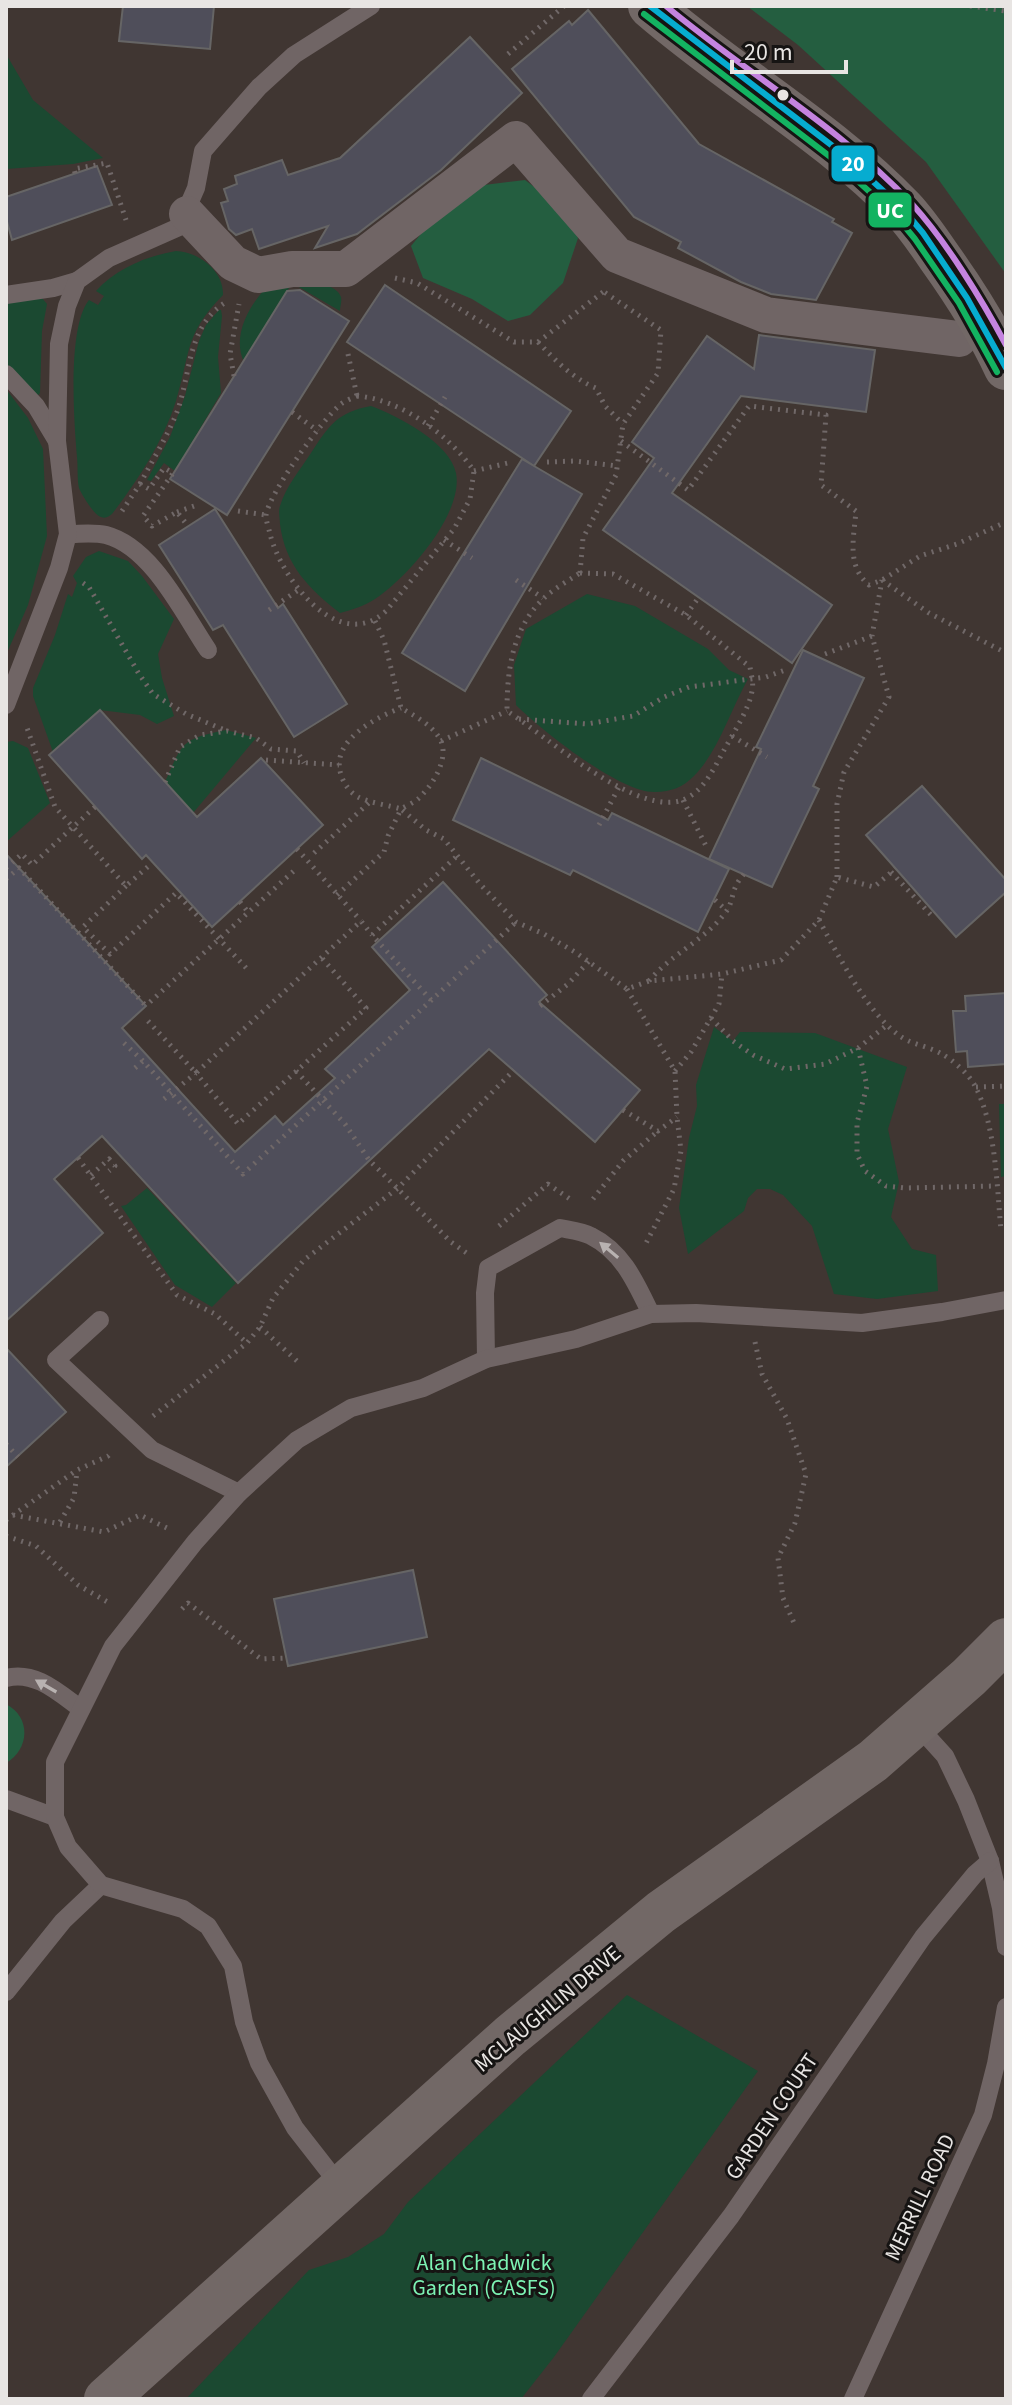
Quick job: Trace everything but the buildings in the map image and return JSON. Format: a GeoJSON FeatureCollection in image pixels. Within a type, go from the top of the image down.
{"type":"FeatureCollection","features":[{"type":"Feature","properties":{"kind":"street"},"geometry":{"type":"LineString","coordinates":[[650,6],[828,142],[906,212],[965,293],[1006,368]]}},
{"type":"Feature","properties":{"kind":"street"},"geometry":{"type":"LineString","coordinates":[[187,214],[233,263],[258,275],[292,269],[346,269],[516,139],[617,255],[766,315],[959,339]]}},
{"type":"Feature","properties":{"kind":"street","name":"MCLAUGHLIN DRIVE"},"geometry":{"type":"LineString","coordinates":[[106,2399],[510,2036],[661,1912],[873,1761],[969,1677],[1006,1640]]}},
{"type":"Feature","properties":{"kind":"lane"},"geometry":{"type":"LineString","coordinates":[[6,295],[77,281],[109,258],[179,227],[196,188],[203,151],[259,87],[294,55],[371,6]]}},
{"type":"Feature","properties":{"kind":"lane"},"geometry":{"type":"LineString","coordinates":[[9,700],[59,568],[68,534],[57,441],[59,344],[67,306],[77,281]]}},
{"type":"Feature","properties":{"kind":"lane"},"geometry":{"type":"LineString","coordinates":[[6,374],[36,406],[57,441]]}},
{"type":"Feature","properties":{"kind":"lane"},"geometry":{"type":"LineString","coordinates":[[68,534],[106,535],[134,548],[154,568],[208,650]]}},
{"type":"Feature","properties":{"kind":"lane"},"geometry":{"type":"LineString","coordinates":[[486,1359],[485,1293],[488,1268],[560,1228],[589,1235],[609,1249],[630,1270],[651,1314]]}},
{"type":"Feature","properties":{"kind":"lane"},"geometry":{"type":"LineString","coordinates":[[341,2187],[295,2128],[259,2063],[244,2022],[233,1966],[208,1926],[183,1909],[101,1885],[68,1847],[55,1817],[55,1762],[113,1646],[195,1542],[239,1493],[297,1440],[351,1408],[423,1388],[486,1359],[576,1339],[651,1314],[696,1313],[862,1323],[1006,1300]]}},
{"type":"Feature","properties":{"kind":"lane"},"geometry":{"type":"LineString","coordinates":[[100,1320],[56,1360],[152,1450],[239,1493]]}},
{"type":"Feature","properties":{"kind":"lane"},"geometry":{"type":"LineString","coordinates":[[6,1678],[16,1675],[40,1680],[81,1709]]}},
{"type":"Feature","properties":{"kind":"lane"},"geometry":{"type":"LineString","coordinates":[[916,1724],[945,1756],[966,1800],[990,1861],[1006,1947]]}},
{"type":"Feature","properties":{"kind":"lane"},"geometry":{"type":"LineString","coordinates":[[6,1799],[55,1817]]}},
{"type":"Feature","properties":{"kind":"lane","name":"GARDEN COURT"},"geometry":{"type":"LineString","coordinates":[[591,2399],[731,2216],[923,1937],[975,1874],[990,1861]]}},
{"type":"Feature","properties":{"kind":"lane"},"geometry":{"type":"LineString","coordinates":[[6,1992],[63,1921],[101,1885]]}},
{"type":"Feature","properties":{"kind":"lane","name":"MERRILL ROAD"},"geometry":{"type":"LineString","coordinates":[[853,2399],[983,2115],[1006,2007]]}},
{"type":"Feature","properties":{"kind":"path"},"geometry":{"type":"LineString","coordinates":[[508,54],[564,6]]}},
{"type":"Feature","properties":{"kind":"path"},"geometry":{"type":"LineString","coordinates":[[970,6],[1006,11]]}},
{"type":"Feature","properties":{"kind":"path"},"geometry":{"type":"LineString","coordinates":[[75,173],[74,169],[107,163],[129,228]]}},
{"type":"Feature","properties":{"kind":"path"},"geometry":{"type":"LineString","coordinates":[[346,269],[417,283],[514,342],[538,342],[603,292],[617,255]]}},
{"type":"Feature","properties":{"kind":"path"},"geometry":{"type":"LineString","coordinates":[[580,573],[583,538],[616,475],[623,424],[658,373],[661,330],[603,292]]}},
{"type":"Feature","properties":{"kind":"path"},"geometry":{"type":"LineString","coordinates":[[106,535],[140,484],[177,412],[189,360],[203,322],[218,307],[238,298],[230,354],[234,376]]}},
{"type":"Feature","properties":{"kind":"path"},"geometry":{"type":"LineString","coordinates":[[538,342],[563,369],[596,388],[605,406],[623,424]]}},
{"type":"Feature","properties":{"kind":"path"},"geometry":{"type":"LineString","coordinates":[[348,354],[357,396]]}},
{"type":"Feature","properties":{"kind":"path"},"geometry":{"type":"LineString","coordinates":[[357,396],[370,397],[413,414],[428,426],[459,449],[474,471],[470,499],[454,529],[375,621],[353,625],[325,615],[311,605],[281,563],[273,543],[266,515],[278,487],[341,404],[357,396]]}},
{"type":"Feature","properties":{"kind":"path"},"geometry":{"type":"LineString","coordinates":[[428,426],[445,397]]}},
{"type":"Feature","properties":{"kind":"path"},"geometry":{"type":"LineString","coordinates":[[621,441],[688,490],[749,406],[826,415],[821,485],[856,511],[852,562],[869,585],[920,556],[957,544],[1006,522]]}},
{"type":"Feature","properties":{"kind":"path"},"geometry":{"type":"LineString","coordinates":[[292,412],[318,431]]}},
{"type":"Feature","properties":{"kind":"path"},"geometry":{"type":"LineString","coordinates":[[547,462],[575,461],[618,466]]}},
{"type":"Feature","properties":{"kind":"path"},"geometry":{"type":"LineString","coordinates":[[474,471],[512,462]]}},
{"type":"Feature","properties":{"kind":"path"},"geometry":{"type":"LineString","coordinates":[[140,484],[149,489],[164,468],[173,473],[143,516],[152,526],[197,505]]}},
{"type":"Feature","properties":{"kind":"path"},"geometry":{"type":"LineString","coordinates":[[238,511],[266,515]]}},
{"type":"Feature","properties":{"kind":"path"},"geometry":{"type":"LineString","coordinates":[[177,512],[188,526]]}},
{"type":"Feature","properties":{"kind":"path"},"geometry":{"type":"LineString","coordinates":[[444,540],[472,558]]}},
{"type":"Feature","properties":{"kind":"path"},"geometry":{"type":"LineString","coordinates":[[59,568],[89,587],[153,694],[186,714],[227,731],[256,738],[271,749],[297,751],[304,763]]}},
{"type":"Feature","properties":{"kind":"path"},"geometry":{"type":"LineString","coordinates":[[580,573],[613,574],[686,615],[750,667],[752,679],[753,691],[732,736],[702,787],[683,800],[666,802],[619,787],[561,752],[507,711],[507,682],[520,627],[543,598],[580,573]]}},
{"type":"Feature","properties":{"kind":"path"},"geometry":{"type":"LineString","coordinates":[[516,580],[543,598]]}},
{"type":"Feature","properties":{"kind":"path"},"geometry":{"type":"LineString","coordinates":[[627,989],[649,981],[722,974],[781,960],[819,920],[837,877],[837,804],[844,772],[889,697],[872,636],[882,580]]}},
{"type":"Feature","properties":{"kind":"path"},"geometry":{"type":"LineString","coordinates":[[882,580],[929,613],[1006,653]]}},
{"type":"Feature","properties":{"kind":"path"},"geometry":{"type":"LineString","coordinates":[[269,610],[300,589]]}},
{"type":"Feature","properties":{"kind":"path"},"geometry":{"type":"LineString","coordinates":[[686,615],[699,597]]}},
{"type":"Feature","properties":{"kind":"path"},"geometry":{"type":"LineString","coordinates":[[337,895],[384,852],[401,809],[417,799],[436,774],[443,753],[441,741],[430,728],[401,708],[384,640],[375,621]]}},
{"type":"Feature","properties":{"kind":"path"},"geometry":{"type":"LineString","coordinates":[[825,654],[872,636]]}},
{"type":"Feature","properties":{"kind":"path"},"geometry":{"type":"LineString","coordinates":[[518,718],[587,724],[633,716],[664,697],[689,687],[766,677],[788,669]]}},
{"type":"Feature","properties":{"kind":"path"},"geometry":{"type":"LineString","coordinates":[[9,700],[33,741],[55,807],[126,886]]}},
{"type":"Feature","properties":{"kind":"path"},"geometry":{"type":"LineString","coordinates":[[401,708],[377,719],[343,747],[339,765],[341,777],[347,786],[358,797],[401,809],[426,830],[444,839],[516,922],[544,934],[589,961],[627,989],[675,1071],[681,1151],[674,1189],[644,1248],[632,1240]]}},
{"type":"Feature","properties":{"kind":"path"},"geometry":{"type":"LineString","coordinates":[[441,741],[507,711]]}},
{"type":"Feature","properties":{"kind":"path"},"geometry":{"type":"LineString","coordinates":[[165,782],[180,747],[200,735],[227,731]]}},
{"type":"Feature","properties":{"kind":"path"},"geometry":{"type":"LineString","coordinates":[[732,736],[767,757]]}},
{"type":"Feature","properties":{"kind":"path"},"geometry":{"type":"LineString","coordinates":[[266,760],[339,765]]}},
{"type":"Feature","properties":{"kind":"path"},"geometry":{"type":"LineString","coordinates":[[599,825],[619,787]]}},
{"type":"Feature","properties":{"kind":"path"},"geometry":{"type":"LineString","coordinates":[[314,853],[372,800]]}},
{"type":"Feature","properties":{"kind":"path"},"geometry":{"type":"LineString","coordinates":[[683,800],[708,850]]}},
{"type":"Feature","properties":{"kind":"path"},"geometry":{"type":"LineString","coordinates":[[6,868],[22,854],[32,865],[95,807]]}},
{"type":"Feature","properties":{"kind":"path"},"geometry":{"type":"LineString","coordinates":[[297,849],[431,1000]]}},
{"type":"Feature","properties":{"kind":"path"},"geometry":{"type":"LineString","coordinates":[[372,935],[458,855]]}},
{"type":"Feature","properties":{"kind":"path"},"geometry":{"type":"LineString","coordinates":[[151,864],[83,927],[110,954],[176,893],[249,971]]}},
{"type":"Feature","properties":{"kind":"path"},"geometry":{"type":"LineString","coordinates":[[6,879],[19,868],[148,1004],[297,868]]}},
{"type":"Feature","properties":{"kind":"path"},"geometry":{"type":"LineString","coordinates":[[837,877],[874,887],[893,870],[932,916],[935,913]]}},
{"type":"Feature","properties":{"kind":"path"},"geometry":{"type":"LineString","coordinates":[[649,981],[662,965],[711,928],[727,911],[734,885],[744,874]]}},
{"type":"Feature","properties":{"kind":"path"},"geometry":{"type":"LineString","coordinates":[[727,877],[734,885]]}},
{"type":"Feature","properties":{"kind":"path"},"geometry":{"type":"LineString","coordinates":[[715,900],[727,911]]}},
{"type":"Feature","properties":{"kind":"path"},"geometry":{"type":"LineString","coordinates":[[240,902],[248,912]]}},
{"type":"Feature","properties":{"kind":"path"},"geometry":{"type":"LineString","coordinates":[[819,920],[853,981],[887,1025],[902,1038],[942,1054],[976,1087],[990,1131],[1001,1231]]}},
{"type":"Feature","properties":{"kind":"path"},"geometry":{"type":"LineString","coordinates":[[164,1099],[361,921]]}},
{"type":"Feature","properties":{"kind":"path"},"geometry":{"type":"LineString","coordinates":[[124,1043],[243,1174],[516,922]]}},
{"type":"Feature","properties":{"kind":"path"},"geometry":{"type":"LineString","coordinates":[[148,1021],[238,1124],[366,1008],[321,957]]}},
{"type":"Feature","properties":{"kind":"path"},"geometry":{"type":"LineString","coordinates":[[540,1006],[568,984],[589,961]]}},
{"type":"Feature","properties":{"kind":"path"},"geometry":{"type":"LineString","coordinates":[[675,1071],[691,1052],[719,1004],[722,974]]}},
{"type":"Feature","properties":{"kind":"path"},"geometry":{"type":"LineString","coordinates":[[711,1018],[733,1041],[753,1055],[785,1069],[825,1064],[858,1048],[887,1025]]}},
{"type":"Feature","properties":{"kind":"path"},"geometry":{"type":"LineString","coordinates":[[858,1048],[867,1086],[857,1123],[857,1154],[865,1171],[886,1186],[996,1186]]}},
{"type":"Feature","properties":{"kind":"path"},"geometry":{"type":"LineString","coordinates":[[135,1068],[143,1061]]}},
{"type":"Feature","properties":{"kind":"path"},"geometry":{"type":"LineString","coordinates":[[178,1397],[247,1343],[260,1327],[273,1298],[304,1260],[398,1188],[514,1070]]}},
{"type":"Feature","properties":{"kind":"path"},"geometry":{"type":"LineString","coordinates":[[296,1071],[345,1124],[369,1160],[451,1242]]}},
{"type":"Feature","properties":{"kind":"path"},"geometry":{"type":"LineString","coordinates":[[976,1087],[1006,1086]]}},
{"type":"Feature","properties":{"kind":"path"},"geometry":{"type":"LineString","coordinates":[[623,1110],[658,1131]]}},
{"type":"Feature","properties":{"kind":"path"},"geometry":{"type":"LineString","coordinates":[[593,1199],[623,1161],[677,1117]]}},
{"type":"Feature","properties":{"kind":"path"},"geometry":{"type":"LineString","coordinates":[[78,1158],[177,1295],[215,1314],[247,1343]]}},
{"type":"Feature","properties":{"kind":"path"},"geometry":{"type":"LineString","coordinates":[[91,1175],[109,1159],[115,1166],[109,1171]]}},
{"type":"Feature","properties":{"kind":"path"},"geometry":{"type":"LineString","coordinates":[[525,1204],[548,1184],[584,1208]]}},
{"type":"Feature","properties":{"kind":"path"},"geometry":{"type":"LineString","coordinates":[[750,1317],[762,1374],[787,1419],[806,1474],[795,1523],[778,1558],[783,1598],[794,1623]]}},
{"type":"Feature","properties":{"kind":"path"},"geometry":{"type":"LineString","coordinates":[[260,1327],[297,1361]]}},
{"type":"Feature","properties":{"kind":"path"},"geometry":{"type":"LineString","coordinates":[[6,1444],[18,1457]]}},
{"type":"Feature","properties":{"kind":"path"},"geometry":{"type":"LineString","coordinates":[[6,1520],[77,1470],[108,1456]]}},
{"type":"Feature","properties":{"kind":"path"},"geometry":{"type":"LineString","coordinates":[[60,1522],[74,1498],[77,1470]]}},
{"type":"Feature","properties":{"kind":"path"},"geometry":{"type":"LineString","coordinates":[[13,1515],[104,1532],[140,1515],[195,1542]]}},
{"type":"Feature","properties":{"kind":"path"},"geometry":{"type":"LineString","coordinates":[[6,1536],[36,1546],[78,1585],[115,1606]]}},
{"type":"Feature","properties":{"kind":"path"},"geometry":{"type":"LineString","coordinates":[[180,1611],[188,1603],[261,1659],[286,1658]]}},
{"type":"Feature","properties":{"kind":"shaded area"},"geometry":{"type":"Polygon","coordinates":[[[6,6],[1006,6],[1006,2399],[6,2399],[6,6]]]}},
{"type":"Feature","properties":{"kind":"green space"},"geometry":{"type":"Polygon","coordinates":[[[747,6],[1006,6],[1006,274],[926,162],[798,45],[747,6]]]}},
{"type":"Feature","properties":{"kind":"green space"},"geometry":{"type":"Polygon","coordinates":[[[6,54],[33,100],[103,158],[73,164],[6,169],[6,54]]]}},
{"type":"Feature","properties":{"kind":"green space"},"geometry":{"type":"Polygon","coordinates":[[[525,180],[561,207],[578,238],[563,283],[530,315],[508,321],[472,299],[423,278],[411,246],[438,213],[484,185],[525,180]]]}},
{"type":"Feature","properties":{"kind":"green space"},"geometry":{"type":"Polygon","coordinates":[[[176,251],[193,255],[208,264],[219,278],[223,295],[195,333],[171,416],[157,446],[112,514],[103,518],[88,504],[78,481],[74,376],[77,331],[89,300],[98,305],[104,296],[96,291],[113,276],[143,260],[176,251]]]}},
{"type":"Feature","properties":{"kind":"green space"},"geometry":{"type":"Polygon","coordinates":[[[299,279],[334,289],[341,297],[340,311],[292,283],[244,362],[241,333],[252,305],[264,290],[278,281],[299,279]]]}},
{"type":"Feature","properties":{"kind":"green space"},"geometry":{"type":"Polygon","coordinates":[[[42,298],[47,304],[42,331],[40,393],[37,396],[31,394],[6,363],[6,300],[42,298]]]}},
{"type":"Feature","properties":{"kind":"green space"},"geometry":{"type":"Polygon","coordinates":[[[219,310],[222,316],[218,357],[221,393],[175,471],[164,463],[151,481],[147,480],[170,437],[185,396],[199,341],[206,325],[219,310]]]}},
{"type":"Feature","properties":{"kind":"green space"},"geometry":{"type":"Polygon","coordinates":[[[6,389],[28,418],[43,449],[47,536],[28,605],[6,655],[6,389]]]}},
{"type":"Feature","properties":{"kind":"green space"},"geometry":{"type":"Polygon","coordinates":[[[371,406],[395,416],[434,441],[452,462],[456,489],[442,526],[402,577],[371,601],[340,613],[318,595],[293,564],[283,539],[279,508],[290,485],[329,427],[350,412],[371,406]]]}},
{"type":"Feature","properties":{"kind":"green space"},"geometry":{"type":"Polygon","coordinates":[[[99,551],[128,561],[174,619],[158,654],[174,716],[157,724],[140,715],[100,710],[53,752],[33,688],[68,594],[72,597],[77,583],[73,576],[86,557],[99,551]]]}},
{"type":"Feature","properties":{"kind":"green space"},"geometry":{"type":"Polygon","coordinates":[[[587,594],[635,606],[708,649],[729,670],[748,679],[703,766],[686,783],[676,788],[655,792],[640,790],[602,772],[562,744],[516,705],[514,665],[526,629],[587,594]]]}},
{"type":"Feature","properties":{"kind":"green space"},"geometry":{"type":"Polygon","coordinates":[[[226,730],[256,738],[193,813],[165,782],[185,744],[200,736],[226,730]]]}},
{"type":"Feature","properties":{"kind":"green space"},"geometry":{"type":"Polygon","coordinates":[[[13,741],[28,748],[50,803],[6,842],[6,742],[13,741]]]}},
{"type":"Feature","properties":{"kind":"green space"},"geometry":{"type":"Polygon","coordinates":[[[714,1027],[733,1041],[740,1032],[815,1033],[907,1067],[888,1129],[899,1182],[891,1217],[912,1249],[936,1255],[938,1291],[877,1299],[834,1294],[812,1226],[783,1195],[770,1189],[757,1189],[748,1198],[744,1211],[688,1254],[679,1208],[697,1106],[696,1085],[714,1027]]]}},
{"type":"Feature","properties":{"kind":"green space"},"geometry":{"type":"Polygon","coordinates":[[[999,1104],[1006,1104],[1006,1176],[1001,1177],[999,1104]]]}},
{"type":"Feature","properties":{"kind":"green space"},"geometry":{"type":"Polygon","coordinates":[[[147,1188],[236,1283],[212,1307],[175,1285],[121,1206],[147,1188]]]}},
{"type":"Feature","properties":{"kind":"green space"},"geometry":{"type":"Polygon","coordinates":[[[6,1704],[20,1717],[24,1733],[20,1750],[6,1763],[6,1704]]]}},
{"type":"Feature","properties":{"kind":"green space","name":"Alan Chadwick Garden (CASFS)"},"geometry":{"type":"Polygon","coordinates":[[[627,1995],[758,2071],[521,2399],[186,2399],[309,2270],[348,2257],[384,2234],[408,2202],[627,1995]]]}},
{"type":"Feature","properties":{"kind":"transit line","name":"20"},"geometry":{"type":"LineString","coordinates":[[650,6],[843,154],[903,209],[967,298],[1006,368]]}},
{"type":"Feature","properties":{"kind":"transit line"},"geometry":{"type":"LineString","coordinates":[[666,6],[824,125],[884,176],[938,235],[1006,345]]}},
{"type":"Feature","properties":{"kind":"transit line","name":"UC"},"geometry":{"type":"LineString","coordinates":[[644,14],[837,162],[896,216],[959,303],[997,372]]}}]}
